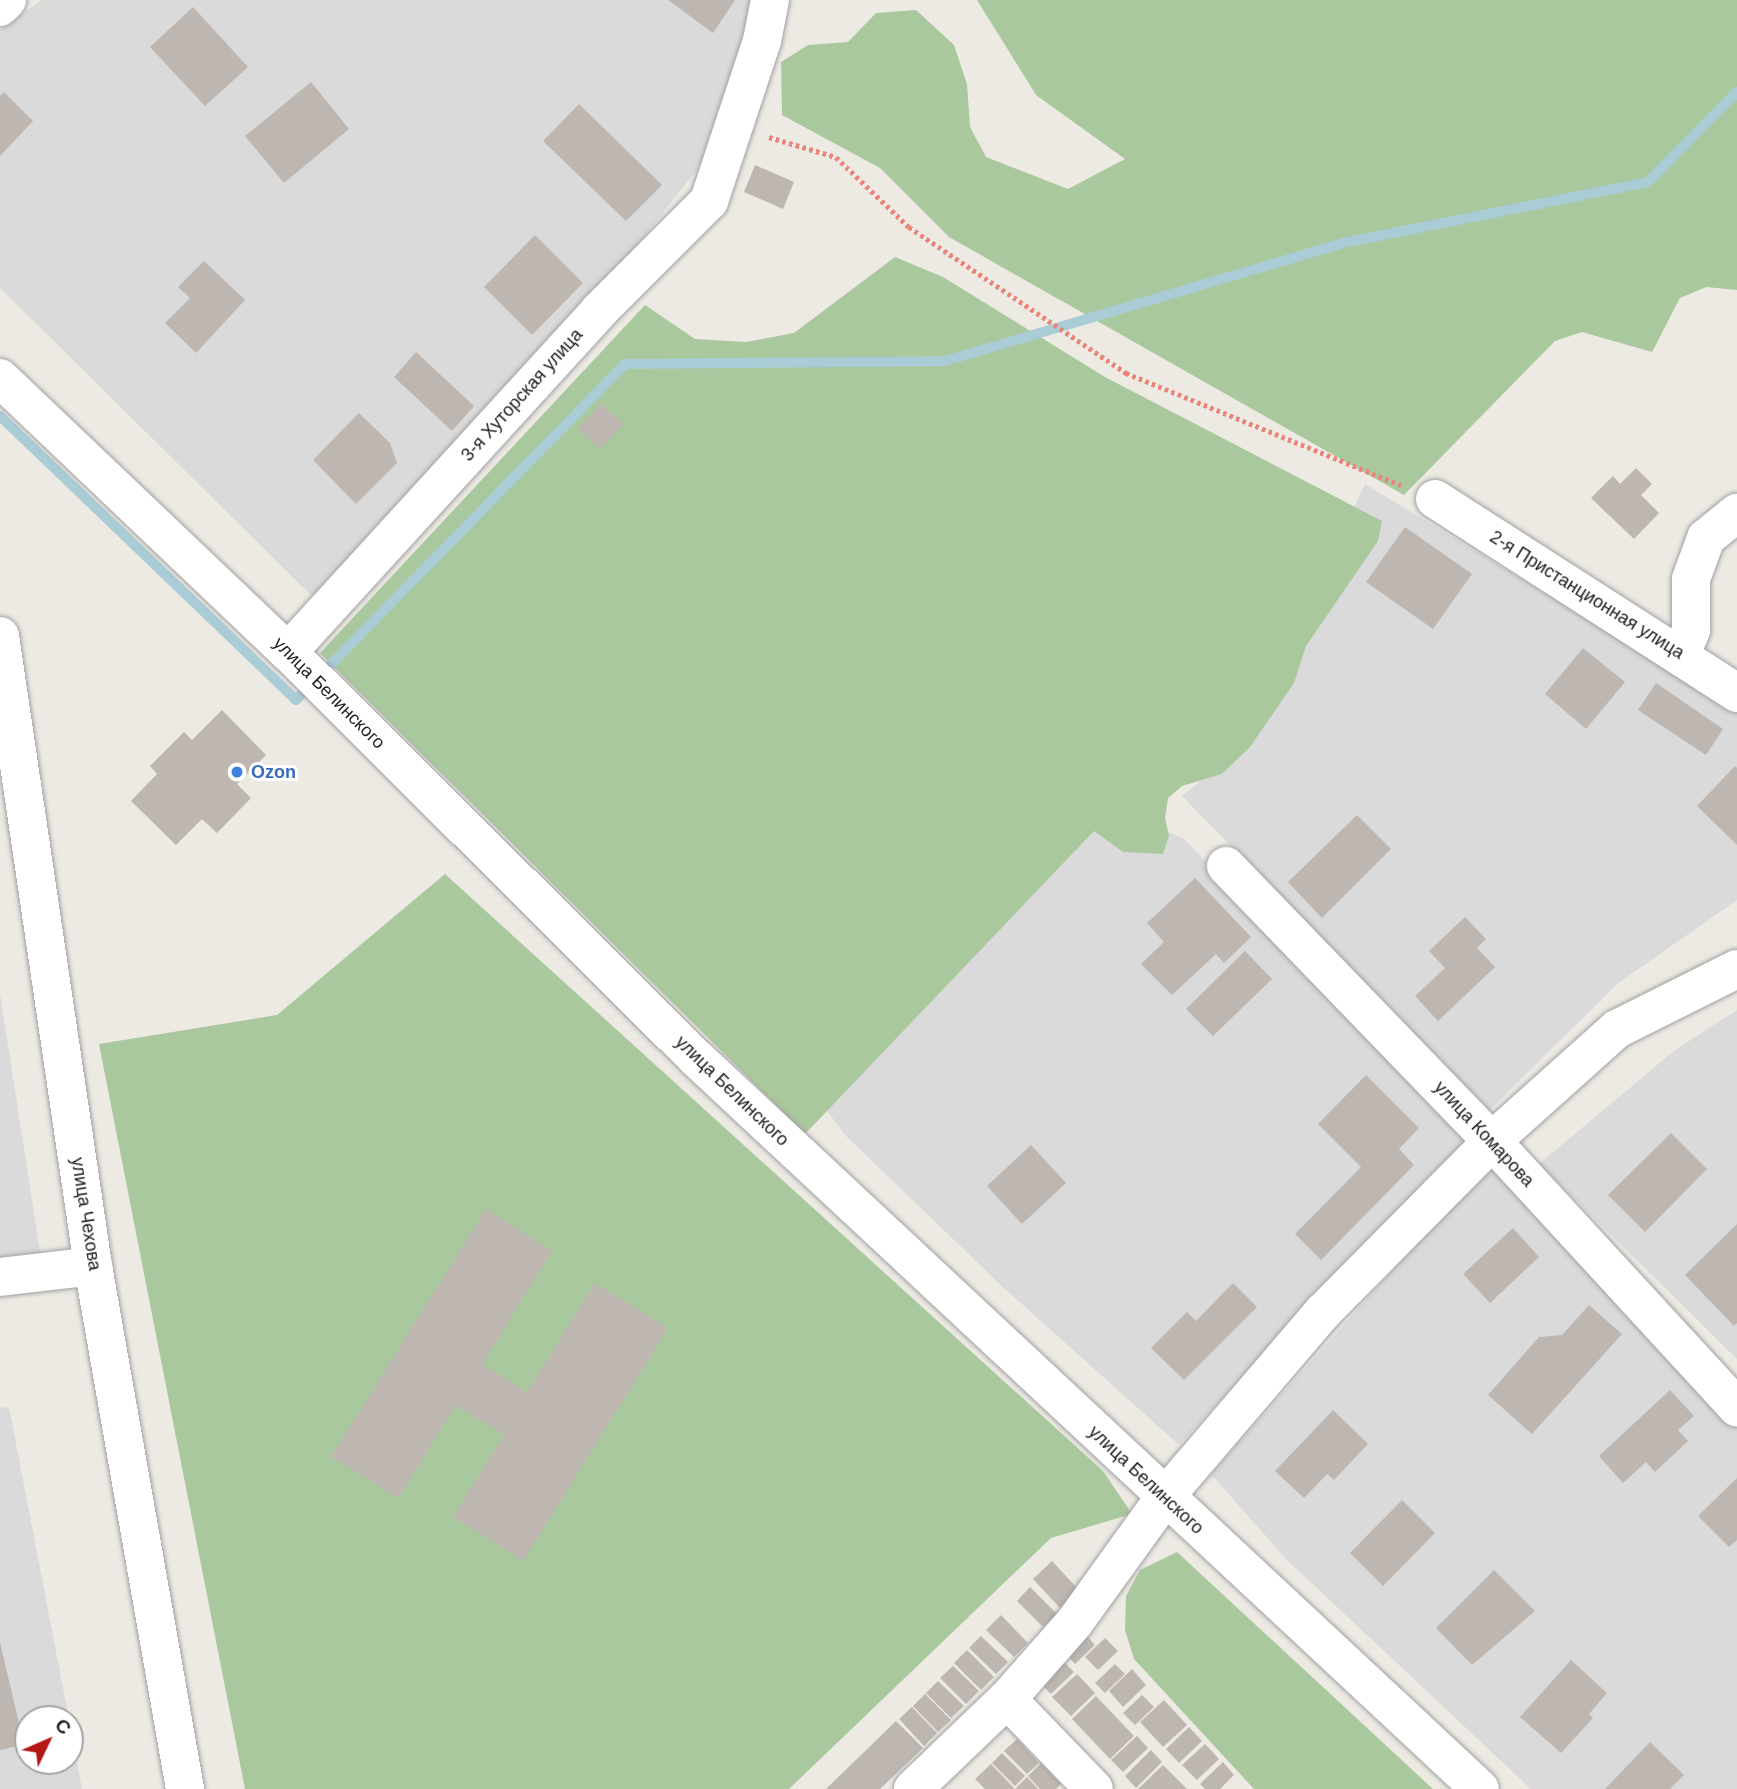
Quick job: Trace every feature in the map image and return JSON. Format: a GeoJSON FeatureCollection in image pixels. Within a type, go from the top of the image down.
{"type":"FeatureCollection","features":[{"type":"Feature","properties":{"kind":"street"},"geometry":{"type":"LineString","coordinates":[[0,7],[7,0]]}},
{"type":"Feature","properties":{"kind":"street","name":"3-я Хуторская улица"},"geometry":{"type":"LineString","coordinates":[[288,652],[599,311],[709,201],[735,127],[770,0]]}},
{"type":"Feature","properties":{"kind":"street","name":"улица Белинского"},"geometry":{"type":"LineString","coordinates":[[0,378],[288,652],[695,1057],[1164,1498],[1480,1789]]}},
{"type":"Feature","properties":{"kind":"street","name":"2-я Пристанционная улица"},"geometry":{"type":"LineString","coordinates":[[1434,499],[1681,654],[1737,693]]}},
{"type":"Feature","properties":{"kind":"street"},"geometry":{"type":"LineString","coordinates":[[1681,654],[1690,630],[1691,579],[1706,538],[1737,513]]}},
{"type":"Feature","properties":{"kind":"street","name":"улица Чехова"},"geometry":{"type":"LineString","coordinates":[[0,636],[93,1266],[185,1789]]}},
{"type":"Feature","properties":{"kind":"street","name":"улица Комарова"},"geometry":{"type":"LineString","coordinates":[[1226,866],[1492,1141],[1737,1407]]}},
{"type":"Feature","properties":{"kind":"street"},"geometry":{"type":"LineString","coordinates":[[913,1789],[1007,1699],[1074,1623],[1164,1498],[1323,1311],[1492,1141],[1617,1029],[1737,969]]}},
{"type":"Feature","properties":{"kind":"street"},"geometry":{"type":"LineString","coordinates":[[0,1277],[93,1266]]}},
{"type":"Feature","properties":{"kind":"street"},"geometry":{"type":"LineString","coordinates":[[1007,1699],[1094,1789]]}},
{"type":"Feature","properties":{"kind":"path"},"geometry":{"type":"LineString","coordinates":[[735,127],[836,157],[909,227],[1126,373],[1434,499]]}},
{"type":"Feature","properties":{"kind":"shaded area"},"geometry":{"type":"Polygon","coordinates":[[[42,0],[752,0],[749,29],[707,157],[591,304],[315,599],[0,288],[0,30],[42,0]]]}},
{"type":"Feature","properties":{"kind":"shaded area"},"geometry":{"type":"Polygon","coordinates":[[[1365,484],[1737,710],[1737,900],[1617,984],[1489,1111],[1182,796],[1242,748],[1365,484]]]}},
{"type":"Feature","properties":{"kind":"shaded area"},"geometry":{"type":"Polygon","coordinates":[[[1108,808],[1183,838],[1476,1139],[1317,1295],[1179,1445],[1005,1289],[846,1136],[827,1111],[1108,808]]]}},
{"type":"Feature","properties":{"kind":"shaded area"},"geometry":{"type":"Polygon","coordinates":[[[0,994],[46,1290],[0,1296],[0,994]]]}},
{"type":"Feature","properties":{"kind":"shaded area"},"geometry":{"type":"Polygon","coordinates":[[[1737,1010],[1737,1359],[1539,1164],[1675,1050],[1737,1010]]]}},
{"type":"Feature","properties":{"kind":"shaded area"},"geometry":{"type":"Polygon","coordinates":[[[1488,1163],[1737,1428],[1737,1789],[1531,1789],[1287,1560],[1211,1474],[1488,1163]]]}},
{"type":"Feature","properties":{"kind":"shaded area"},"geometry":{"type":"Polygon","coordinates":[[[9,1407],[66,1705],[14,1705],[14,1775],[79,1775],[82,1789],[0,1789],[0,1408],[9,1407]]]}},
{"type":"Feature","properties":{"kind":"green space"},"geometry":{"type":"Polygon","coordinates":[[[977,0],[1737,0],[1737,290],[1706,287],[1680,298],[1652,352],[1582,332],[1555,341],[1404,495],[949,237],[880,168],[782,115],[781,62],[808,45],[848,42],[876,13],[916,10],[954,45],[967,84],[970,127],[986,157],[1068,189],[1125,159],[1036,95],[977,0]]]}},
{"type":"Feature","properties":{"kind":"green space"},"geometry":{"type":"Polygon","coordinates":[[[895,257],[943,277],[1105,377],[1382,521],[1378,541],[1306,646],[1294,683],[1250,747],[1222,774],[1182,786],[1168,798],[1165,818],[1169,836],[1163,854],[1123,852],[1094,831],[805,1134],[320,653],[645,305],[695,339],[746,342],[794,333],[895,257]]]}},
{"type":"Feature","properties":{"kind":"green space"},"geometry":{"type":"Polygon","coordinates":[[[445,874],[1103,1471],[1132,1514],[1051,1538],[789,1789],[245,1789],[99,1044],[277,1015],[445,874]]]}},
{"type":"Feature","properties":{"kind":"green space"},"geometry":{"type":"Polygon","coordinates":[[[1177,1552],[1433,1789],[1254,1789],[1134,1659],[1125,1630],[1126,1596],[1140,1570],[1177,1552]]]}},
{"type":"Feature","properties":{"kind":"building"},"geometry":{"type":"Polygon","coordinates":[[[668,0],[735,0],[713,33],[668,0]]]}},
{"type":"Feature","properties":{"kind":"building"},"geometry":{"type":"Polygon","coordinates":[[[193,7],[248,67],[205,106],[150,47],[193,7]]]}},
{"type":"Feature","properties":{"kind":"building"},"geometry":{"type":"Polygon","coordinates":[[[311,82],[349,129],[284,183],[245,136],[311,82]]]}},
{"type":"Feature","properties":{"kind":"building"},"geometry":{"type":"Polygon","coordinates":[[[4,92],[33,121],[0,156],[0,96],[4,92]]]}},
{"type":"Feature","properties":{"kind":"building"},"geometry":{"type":"Polygon","coordinates":[[[579,104],[662,185],[626,221],[543,141],[579,104]]]}},
{"type":"Feature","properties":{"kind":"building"},"geometry":{"type":"Polygon","coordinates":[[[755,165],[794,182],[783,209],[744,192],[755,165]]]}},
{"type":"Feature","properties":{"kind":"building"},"geometry":{"type":"Polygon","coordinates":[[[535,235],[583,283],[532,335],[484,287],[535,235]]]}},
{"type":"Feature","properties":{"kind":"building"},"geometry":{"type":"Polygon","coordinates":[[[204,261],[245,300],[196,353],[165,323],[190,298],[178,287],[204,261]]]}},
{"type":"Feature","properties":{"kind":"building"},"geometry":{"type":"Polygon","coordinates":[[[416,352],[474,406],[452,431],[394,377],[416,352]]]}},
{"type":"Feature","properties":{"kind":"building"},"geometry":{"type":"Polygon","coordinates":[[[601,404],[623,424],[600,449],[578,429],[601,404]]]}},
{"type":"Feature","properties":{"kind":"building"},"geometry":{"type":"Polygon","coordinates":[[[359,413],[390,443],[397,463],[356,504],[313,460],[359,413]]]}},
{"type":"Feature","properties":{"kind":"building"},"geometry":{"type":"Polygon","coordinates":[[[1636,468],[1652,484],[1641,495],[1659,513],[1634,539],[1591,498],[1613,476],[1620,484],[1636,468]]]}},
{"type":"Feature","properties":{"kind":"building"},"geometry":{"type":"Polygon","coordinates":[[[1405,527],[1472,574],[1433,629],[1366,582],[1405,527]]]}},
{"type":"Feature","properties":{"kind":"building"},"geometry":{"type":"Polygon","coordinates":[[[1583,648],[1625,682],[1586,729],[1545,694],[1583,648]]]}},
{"type":"Feature","properties":{"kind":"building"},"geometry":{"type":"Polygon","coordinates":[[[1656,683],[1723,729],[1706,755],[1638,710],[1656,683]]]}},
{"type":"Feature","properties":{"kind":"building"},"geometry":{"type":"Polygon","coordinates":[[[222,710],[266,755],[237,784],[251,798],[217,833],[202,819],[176,845],[131,801],[157,774],[150,766],[184,732],[192,740],[222,710]]]}},
{"type":"Feature","properties":{"kind":"building"},"geometry":{"type":"Polygon","coordinates":[[[1735,766],[1737,768],[1737,845],[1697,806],[1735,766]]]}},
{"type":"Feature","properties":{"kind":"building"},"geometry":{"type":"Polygon","coordinates":[[[1357,815],[1391,849],[1322,918],[1288,882],[1357,815]]]}},
{"type":"Feature","properties":{"kind":"building"},"geometry":{"type":"Polygon","coordinates":[[[1195,878],[1251,937],[1224,963],[1216,954],[1172,995],[1141,964],[1164,942],[1147,923],[1195,878]]]}},
{"type":"Feature","properties":{"kind":"building"},"geometry":{"type":"Polygon","coordinates":[[[1465,917],[1486,939],[1477,948],[1495,967],[1438,1021],[1415,996],[1445,968],[1429,951],[1465,917]]]}},
{"type":"Feature","properties":{"kind":"building"},"geometry":{"type":"Polygon","coordinates":[[[1245,951],[1272,979],[1213,1036],[1186,1009],[1245,951]]]}},
{"type":"Feature","properties":{"kind":"building"},"geometry":{"type":"Polygon","coordinates":[[[1366,1075],[1419,1128],[1399,1149],[1414,1165],[1321,1260],[1295,1234],[1361,1167],[1318,1124],[1366,1075]]]}},
{"type":"Feature","properties":{"kind":"building"},"geometry":{"type":"Polygon","coordinates":[[[1671,1133],[1707,1169],[1645,1232],[1608,1195],[1671,1133]]]}},
{"type":"Feature","properties":{"kind":"building"},"geometry":{"type":"Polygon","coordinates":[[[1031,1145],[1066,1183],[1022,1224],[987,1186],[1031,1145]]]}},
{"type":"Feature","properties":{"kind":"building"},"geometry":{"type":"Polygon","coordinates":[[[486,1209],[552,1251],[482,1364],[527,1392],[595,1283],[668,1328],[523,1561],[453,1517],[504,1435],[456,1405],[398,1498],[331,1457],[486,1209]]]}},
{"type":"Feature","properties":{"kind":"building"},"geometry":{"type":"Polygon","coordinates":[[[1737,1224],[1737,1323],[1734,1326],[1685,1275],[1737,1224]]]}},
{"type":"Feature","properties":{"kind":"building"},"geometry":{"type":"Polygon","coordinates":[[[1513,1228],[1539,1257],[1490,1303],[1463,1274],[1513,1228]]]}},
{"type":"Feature","properties":{"kind":"building"},"geometry":{"type":"Polygon","coordinates":[[[1233,1283],[1257,1307],[1184,1380],[1151,1348],[1187,1312],[1196,1321],[1233,1283]]]}},
{"type":"Feature","properties":{"kind":"building"},"geometry":{"type":"Polygon","coordinates":[[[1589,1305],[1622,1334],[1532,1434],[1488,1395],[1539,1337],[1562,1335],[1589,1305]]]}},
{"type":"Feature","properties":{"kind":"building"},"geometry":{"type":"Polygon","coordinates":[[[1670,1390],[1694,1416],[1678,1430],[1688,1441],[1655,1472],[1646,1462],[1623,1483],[1599,1456],[1670,1390]]]}},
{"type":"Feature","properties":{"kind":"building"},"geometry":{"type":"Polygon","coordinates":[[[1333,1410],[1368,1444],[1334,1480],[1327,1474],[1304,1498],[1275,1471],[1333,1410]]]}},
{"type":"Feature","properties":{"kind":"building"},"geometry":{"type":"Polygon","coordinates":[[[1737,1478],[1737,1540],[1729,1547],[1698,1516],[1737,1478]]]}},
{"type":"Feature","properties":{"kind":"building"},"geometry":{"type":"Polygon","coordinates":[[[1402,1500],[1435,1533],[1383,1586],[1350,1553],[1402,1500]]]}},
{"type":"Feature","properties":{"kind":"building"},"geometry":{"type":"Polygon","coordinates":[[[1052,1561],[1079,1590],[1060,1608],[1033,1579],[1052,1561]]]}},
{"type":"Feature","properties":{"kind":"building"},"geometry":{"type":"Polygon","coordinates":[[[1494,1570],[1535,1611],[1472,1665],[1436,1628],[1494,1570]]]}},
{"type":"Feature","properties":{"kind":"building"},"geometry":{"type":"Polygon","coordinates":[[[1030,1587],[1057,1614],[1043,1627],[1017,1601],[1030,1587]]]}},
{"type":"Feature","properties":{"kind":"building"},"geometry":{"type":"Polygon","coordinates":[[[1001,1615],[1028,1643],[1014,1657],[986,1630],[1001,1615]]]}},
{"type":"Feature","properties":{"kind":"building"},"geometry":{"type":"Polygon","coordinates":[[[1084,1633],[1095,1645],[1075,1664],[1064,1652],[1084,1633]]]}},
{"type":"Feature","properties":{"kind":"building"},"geometry":{"type":"Polygon","coordinates":[[[981,1636],[1008,1662],[996,1674],[969,1648],[981,1636]]]}},
{"type":"Feature","properties":{"kind":"building"},"geometry":{"type":"Polygon","coordinates":[[[1105,1638],[1118,1651],[1098,1670],[1085,1657],[1105,1638]]]}},
{"type":"Feature","properties":{"kind":"building"},"geometry":{"type":"Polygon","coordinates":[[[0,1642],[15,1705],[14,1747],[0,1750],[0,1642]]]}},
{"type":"Feature","properties":{"kind":"building"},"geometry":{"type":"Polygon","coordinates":[[[967,1650],[994,1677],[981,1690],[954,1663],[967,1650]]]}},
{"type":"Feature","properties":{"kind":"building"},"geometry":{"type":"Polygon","coordinates":[[[1571,1660],[1607,1693],[1589,1714],[1593,1718],[1561,1753],[1520,1717],[1571,1660]]]}},
{"type":"Feature","properties":{"kind":"building"},"geometry":{"type":"Polygon","coordinates":[[[1064,1662],[1074,1672],[1051,1694],[1041,1684],[1064,1662]]]}},
{"type":"Feature","properties":{"kind":"building"},"geometry":{"type":"Polygon","coordinates":[[[1115,1664],[1125,1674],[1105,1693],[1095,1683],[1115,1664]]]}},
{"type":"Feature","properties":{"kind":"building"},"geometry":{"type":"Polygon","coordinates":[[[953,1666],[979,1691],[966,1704],[940,1678],[953,1666]]]}},
{"type":"Feature","properties":{"kind":"building"},"geometry":{"type":"Polygon","coordinates":[[[1132,1669],[1146,1685],[1123,1707],[1109,1691],[1132,1669]]]}},
{"type":"Feature","properties":{"kind":"building"},"geometry":{"type":"Polygon","coordinates":[[[1077,1674],[1095,1693],[1071,1716],[1052,1697],[1077,1674]]]}},
{"type":"Feature","properties":{"kind":"building"},"geometry":{"type":"Polygon","coordinates":[[[938,1681],[964,1706],[951,1718],[926,1693],[938,1681]]]}},
{"type":"Feature","properties":{"kind":"building"},"geometry":{"type":"Polygon","coordinates":[[[925,1694],[951,1720],[938,1732],[913,1706],[925,1694]]]}},
{"type":"Feature","properties":{"kind":"building"},"geometry":{"type":"Polygon","coordinates":[[[1142,1695],[1154,1707],[1135,1725],[1123,1713],[1142,1695]]]}},
{"type":"Feature","properties":{"kind":"building"},"geometry":{"type":"Polygon","coordinates":[[[1096,1696],[1134,1736],[1110,1759],[1072,1719],[1096,1696]]]}},
{"type":"Feature","properties":{"kind":"building"},"geometry":{"type":"Polygon","coordinates":[[[1164,1700],[1187,1725],[1163,1747],[1140,1722],[1164,1700]]]}},
{"type":"Feature","properties":{"kind":"building"},"geometry":{"type":"Polygon","coordinates":[[[912,1707],[937,1733],[924,1746],[899,1719],[912,1707]]]}},
{"type":"Feature","properties":{"kind":"building"},"geometry":{"type":"Polygon","coordinates":[[[896,1721],[923,1748],[880,1789],[826,1789],[896,1721]]]}},
{"type":"Feature","properties":{"kind":"building"},"geometry":{"type":"Polygon","coordinates":[[[1189,1727],[1202,1741],[1179,1763],[1166,1749],[1189,1727]]]}},
{"type":"Feature","properties":{"kind":"building"},"geometry":{"type":"Polygon","coordinates":[[[1137,1736],[1148,1748],[1123,1772],[1111,1760],[1137,1736]]]}},
{"type":"Feature","properties":{"kind":"building"},"geometry":{"type":"Polygon","coordinates":[[[1017,1739],[1039,1763],[1027,1774],[1004,1751],[1017,1739]]]}},
{"type":"Feature","properties":{"kind":"building"},"geometry":{"type":"Polygon","coordinates":[[[1650,1742],[1684,1775],[1670,1789],[1605,1789],[1650,1742]]]}},
{"type":"Feature","properties":{"kind":"building"},"geometry":{"type":"Polygon","coordinates":[[[1205,1744],[1219,1759],[1197,1780],[1182,1765],[1205,1744]]]}},
{"type":"Feature","properties":{"kind":"building"},"geometry":{"type":"Polygon","coordinates":[[[1151,1750],[1162,1762],[1136,1788],[1125,1776],[1151,1750]]]}},
{"type":"Feature","properties":{"kind":"building"},"geometry":{"type":"Polygon","coordinates":[[[1002,1753],[1025,1776],[1015,1786],[992,1763],[1002,1753]]]}},
{"type":"Feature","properties":{"kind":"building"},"geometry":{"type":"Polygon","coordinates":[[[1223,1762],[1234,1775],[1220,1789],[1205,1789],[1200,1784],[1223,1762]]]}},
{"type":"Feature","properties":{"kind":"building"},"geometry":{"type":"Polygon","coordinates":[[[1041,1763],[1061,1784],[1056,1789],[1040,1789],[1028,1776],[1041,1763]]]}},
{"type":"Feature","properties":{"kind":"building"},"geometry":{"type":"Polygon","coordinates":[[[991,1764],[1013,1789],[985,1789],[975,1779],[991,1764]]]}},
{"type":"Feature","properties":{"kind":"building"},"geometry":{"type":"Polygon","coordinates":[[[1163,1765],[1187,1789],[1138,1789],[1163,1765]]]}},
{"type":"Feature","properties":{"kind":"building"},"geometry":{"type":"Polygon","coordinates":[[[1027,1777],[1038,1789],[1015,1789],[1027,1777]]]}},
{"type":"Feature","properties":{"kind":"waterway"},"geometry":{"type":"LineString","coordinates":[[0,416],[296,700],[625,364],[945,361],[1343,243],[1648,182],[1737,92]]}},
{"type":"Feature","properties":{"kind":"place","name":"Ozon"},"geometry":{"type":"Point","coordinates":[237,772]}}]}
